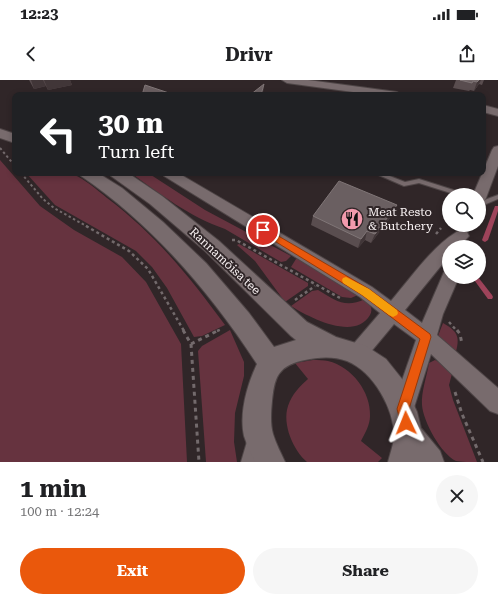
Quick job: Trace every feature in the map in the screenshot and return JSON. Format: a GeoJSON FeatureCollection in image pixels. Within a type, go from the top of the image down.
{"type":"FeatureCollection","features":[{"type":"Feature","properties":{"kind":"street"},"geometry":{"type":"LineString","coordinates":[[287,80],[375,92]]}},
{"type":"Feature","properties":{"kind":"street"},"geometry":{"type":"LineString","coordinates":[[486,109],[498,112]]}},
{"type":"Feature","properties":{"kind":"street"},"geometry":{"type":"LineString","coordinates":[[0,121],[12,125]]}},
{"type":"Feature","properties":{"kind":"street"},"geometry":{"type":"LineString","coordinates":[[0,133],[12,138]]}},
{"type":"Feature","properties":{"kind":"street"},"geometry":{"type":"LineString","coordinates":[[483,188],[498,150]]}},
{"type":"Feature","properties":{"kind":"street","name":"Rannamõisa tee"},"geometry":{"type":"LineString","coordinates":[[92,176],[116,192],[156,227],[199,269],[241,320],[271,364]]}},
{"type":"Feature","properties":{"kind":"street","name":"Rannamõisa tee"},"geometry":{"type":"LineString","coordinates":[[121,176],[156,200],[212,246],[299,329],[346,351],[378,369],[388,382],[403,409],[406,449]]}},
{"type":"Feature","properties":{"kind":"street"},"geometry":{"type":"LineString","coordinates":[[174,176],[366,292],[426,337],[498,403]]}},
{"type":"Feature","properties":{"kind":"street"},"geometry":{"type":"LineString","coordinates":[[253,462],[259,436],[258,407],[263,378],[271,364],[290,352],[312,347],[346,351],[392,311],[442,253],[463,236]]}},
{"type":"Feature","properties":{"kind":"street"},"geometry":{"type":"LineString","coordinates":[[403,409],[434,314],[447,284]]}},
{"type":"Feature","properties":{"kind":"street"},"geometry":{"type":"LineString","coordinates":[[259,436],[270,462]]}},
{"type":"Feature","properties":{"kind":"street"},"geometry":{"type":"LineString","coordinates":[[406,449],[429,462]]}},
{"type":"Feature","properties":{"kind":"lane"},"geometry":{"type":"LineString","coordinates":[[384,176],[404,184],[419,181],[442,188]]}},
{"type":"Feature","properties":{"kind":"lane"},"geometry":{"type":"LineString","coordinates":[[486,202],[498,197]]}},
{"type":"Feature","properties":{"kind":"path"},"geometry":{"type":"LineString","coordinates":[[0,148],[12,162]]}},
{"type":"Feature","properties":{"kind":"path"},"geometry":{"type":"LineString","coordinates":[[24,176],[43,199],[54,208],[129,251],[148,269],[191,344],[199,462]]}},
{"type":"Feature","properties":{"kind":"path"},"geometry":{"type":"LineString","coordinates":[[431,240],[441,228]]}},
{"type":"Feature","properties":{"kind":"path"},"geometry":{"type":"LineString","coordinates":[[225,236],[231,240],[236,240],[316,286],[345,300],[354,301],[366,292]]}},
{"type":"Feature","properties":{"kind":"path"},"geometry":{"type":"LineString","coordinates":[[454,387],[462,414],[483,462]]}},
{"type":"Feature","properties":{"kind":"shaded area"},"geometry":{"type":"Polygon","coordinates":[[[0,160],[12,174],[12,176],[14,176],[40,206],[74,230],[122,257],[146,282],[181,344],[187,462],[0,462],[0,160]]]}},
{"type":"Feature","properties":{"kind":"shaded area"},"geometry":{"type":"Polygon","coordinates":[[[29,176],[77,176],[90,184],[125,212],[171,257],[225,325],[202,336],[194,337],[167,288],[152,267],[136,251],[55,205],[29,176]]]}},
{"type":"Feature","properties":{"kind":"shaded area"},"geometry":{"type":"Polygon","coordinates":[[[135,176],[153,176],[205,210],[291,256],[286,261],[281,262],[225,229],[188,212],[135,176]]]}},
{"type":"Feature","properties":{"kind":"shaded area"},"geometry":{"type":"Polygon","coordinates":[[[239,244],[308,283],[308,286],[285,302],[255,261],[237,245],[239,244]]]}},
{"type":"Feature","properties":{"kind":"shaded area"},"geometry":{"type":"Polygon","coordinates":[[[296,259],[299,259],[358,295],[351,298],[342,297],[291,267],[296,259]]]}},
{"type":"Feature","properties":{"kind":"shaded area"},"geometry":{"type":"Polygon","coordinates":[[[318,290],[340,302],[352,303],[365,299],[371,308],[371,313],[363,323],[343,327],[320,321],[291,306],[312,291],[318,290]]]}},
{"type":"Feature","properties":{"kind":"shaded area"},"geometry":{"type":"Polygon","coordinates":[[[443,323],[452,329],[457,336],[458,340],[455,355],[438,336],[443,323]]]}},
{"type":"Feature","properties":{"kind":"shaded area"},"geometry":{"type":"Polygon","coordinates":[[[230,330],[244,362],[244,376],[235,413],[234,442],[237,462],[206,462],[198,351],[202,346],[230,330]]]}},
{"type":"Feature","properties":{"kind":"shaded area"},"geometry":{"type":"Polygon","coordinates":[[[323,360],[337,364],[352,375],[358,382],[367,398],[370,416],[368,426],[361,441],[382,458],[378,462],[307,462],[297,451],[290,436],[286,421],[288,406],[299,387],[308,379],[295,363],[323,360]]]}},
{"type":"Feature","properties":{"kind":"shaded area"},"geometry":{"type":"Polygon","coordinates":[[[435,360],[453,370],[449,385],[453,400],[477,462],[456,461],[450,457],[444,452],[429,428],[423,412],[422,395],[429,363],[435,360]]]}},
{"type":"Feature","properties":{"kind":"building"},"geometry":{"type":"Polygon","coordinates":[[[460,80],[479,80],[477,82],[473,81],[472,83],[460,80]]]}},
{"type":"Feature","properties":{"kind":"building"},"geometry":{"type":"Polygon","coordinates":[[[264,84],[262,92],[254,92],[264,84]]]}},
{"type":"Feature","properties":{"kind":"building"},"geometry":{"type":"Polygon","coordinates":[[[145,85],[166,92],[143,92],[145,85]]]}},
{"type":"Feature","properties":{"kind":"building"},"geometry":{"type":"Polygon","coordinates":[[[339,181],[397,205],[375,234],[367,231],[361,239],[313,216],[339,181]]]}},
{"type":"Feature","properties":{"kind":"waterway"},"geometry":{"type":"LineString","coordinates":[[485,240],[497,207]]}},
{"type":"Feature","properties":{"kind":"waterway"},"geometry":{"type":"LineString","coordinates":[[480,284],[490,297]]}},
{"type":"Feature","properties":{"kind":"slow traffic"},"geometry":{"type":"LineString","coordinates":[[346,280],[366,292],[393,313]]}},
{"type":"Feature","properties":{"kind":"place","name":"Meat Resto & Butchery"},"geometry":{"type":"Point","coordinates":[352,219]}},
{"type":"Feature","properties":{"kind":"route"},"geometry":{"type":"LineString","coordinates":[[263,230],[366,292],[426,337],[403,409],[406,423]]}}]}
